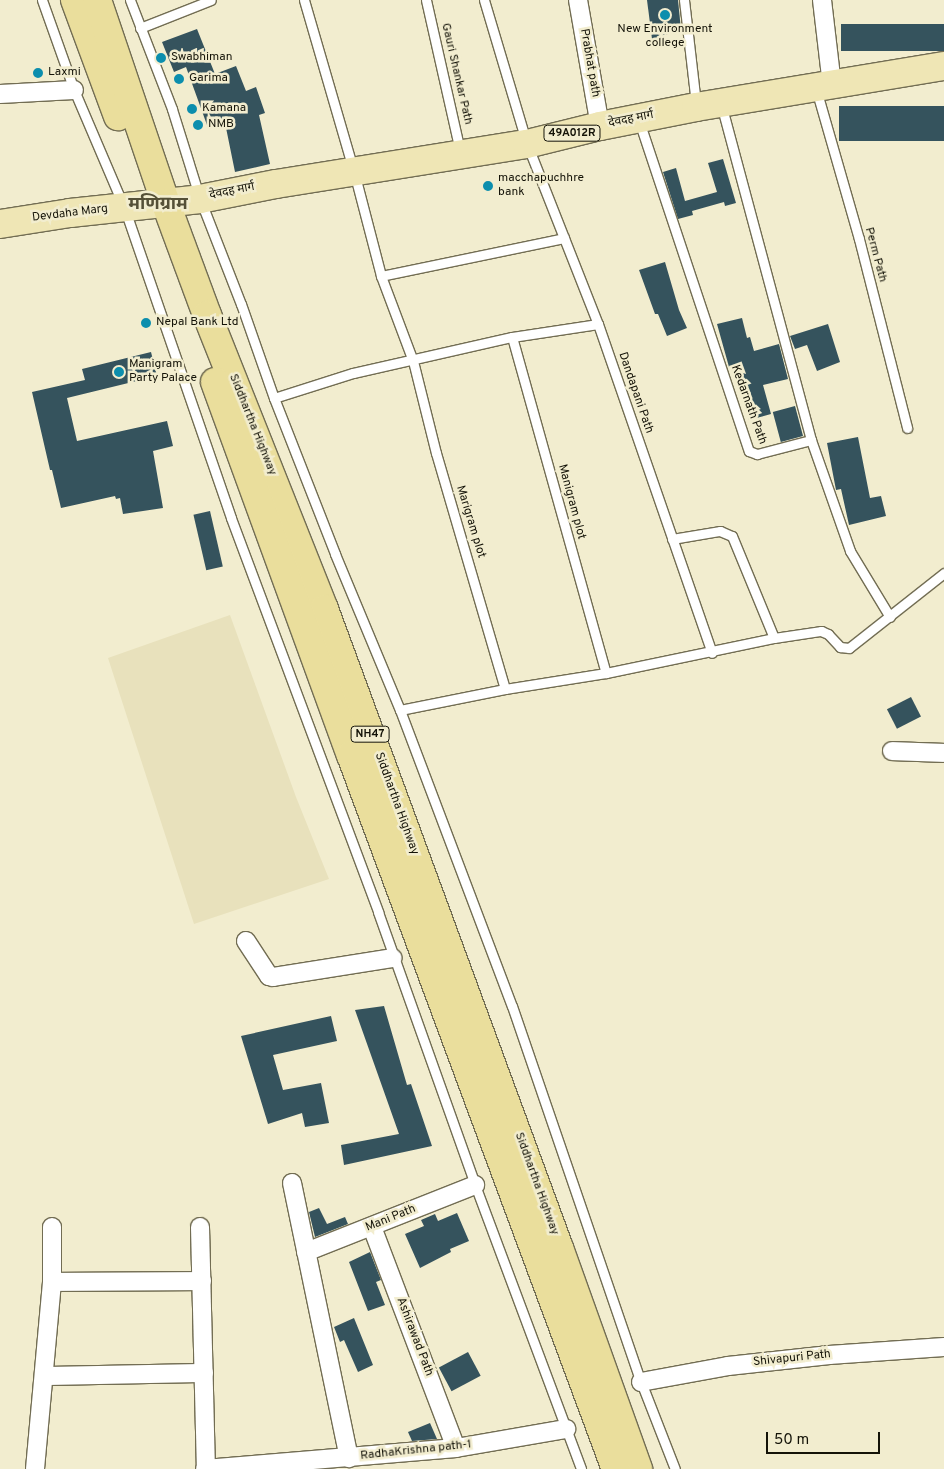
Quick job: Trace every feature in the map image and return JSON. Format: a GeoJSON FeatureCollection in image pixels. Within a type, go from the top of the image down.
{"type":"FeatureCollection","features":[{"type":"Feature","properties":{"kind":"highway","name":"Siddhartha Highway"},"geometry":{"type":"LineString","coordinates":[[75,0],[158,205],[207,315],[324,609],[559,1248],[638,1469]]}},
{"type":"Feature","properties":{"kind":"highway","name":"Siddhartha Highway"},"geometry":{"type":"LineString","coordinates":[[97,0],[158,205],[351,755],[616,1469]]}},
{"type":"Feature","properties":{"kind":"main road","name":"देवदह मार्ग"},"geometry":{"type":"LineString","coordinates":[[200,199],[276,184],[527,144],[638,118],[944,66]]}},
{"type":"Feature","properties":{"kind":"main road","name":"Devdaha Marg"},"geometry":{"type":"LineString","coordinates":[[0,224],[200,199]]}},
{"type":"Feature","properties":{"kind":"street","name":"Prabhat path"},"geometry":{"type":"LineString","coordinates":[[578,0],[600,126]]}},
{"type":"Feature","properties":{"kind":"street"},"geometry":{"type":"LineString","coordinates":[[822,0],[824,87]]}},
{"type":"Feature","properties":{"kind":"street"},"geometry":{"type":"LineString","coordinates":[[0,94],[74,90]]}},
{"type":"Feature","properties":{"kind":"street"},"geometry":{"type":"LineString","coordinates":[[892,751],[944,752]]}},
{"type":"Feature","properties":{"kind":"street"},"geometry":{"type":"LineString","coordinates":[[246,941],[269,976],[273,977],[393,958]]}},
{"type":"Feature","properties":{"kind":"street"},"geometry":{"type":"LineString","coordinates":[[292,1183],[349,1458]]}},
{"type":"Feature","properties":{"kind":"street","name":"Mani Path"},"geometry":{"type":"LineString","coordinates":[[306,1252],[475,1186]]}},
{"type":"Feature","properties":{"kind":"street"},"geometry":{"type":"LineString","coordinates":[[36,1469],[52,1282],[52,1227]]}},
{"type":"Feature","properties":{"kind":"street"},"geometry":{"type":"LineString","coordinates":[[200,1227],[206,1469]]}},
{"type":"Feature","properties":{"kind":"street","name":"Ashirawad Path"},"geometry":{"type":"LineString","coordinates":[[372,1227],[456,1448]]}},
{"type":"Feature","properties":{"kind":"street"},"geometry":{"type":"LineString","coordinates":[[52,1282],[202,1281]]}},
{"type":"Feature","properties":{"kind":"street","name":"Shivapuri Path"},"geometry":{"type":"LineString","coordinates":[[641,1382],[737,1365],[829,1355],[944,1347]]}},
{"type":"Feature","properties":{"kind":"street"},"geometry":{"type":"LineString","coordinates":[[44,1376],[204,1373]]}},
{"type":"Feature","properties":{"kind":"street","name":"RadhaKrishna path-1"},"geometry":{"type":"LineString","coordinates":[[206,1469],[349,1458],[392,1462],[456,1448],[566,1429]]}},
{"type":"Feature","properties":{"kind":"lane"},"geometry":{"type":"LineString","coordinates":[[42,0],[74,90],[124,207],[231,518],[475,1186],[581,1469]]}},
{"type":"Feature","properties":{"kind":"lane"},"geometry":{"type":"LineString","coordinates":[[130,0],[172,109],[200,199],[241,304],[274,398],[335,554],[400,710],[512,1006],[641,1382],[675,1469]]}},
{"type":"Feature","properties":{"kind":"lane"},"geometry":{"type":"LineString","coordinates":[[140,28],[211,0]]}},
{"type":"Feature","properties":{"kind":"lane","name":"Marigram plot"},"geometry":{"type":"LineString","coordinates":[[304,0],[354,172],[381,276],[413,361],[436,453],[505,689]]}},
{"type":"Feature","properties":{"kind":"lane","name":"Gauri Shankar Path"},"geometry":{"type":"LineString","coordinates":[[426,0],[461,154]]}},
{"type":"Feature","properties":{"kind":"lane","name":"Dandapani Path"},"geometry":{"type":"LineString","coordinates":[[484,0],[527,144],[598,324],[712,653]]}},
{"type":"Feature","properties":{"kind":"lane"},"geometry":{"type":"LineString","coordinates":[[684,0],[709,105],[811,440],[850,551],[890,617]]}},
{"type":"Feature","properties":{"kind":"lane","name":"Perm Path"},"geometry":{"type":"LineString","coordinates":[[824,87],[858,239],[907,428]]}},
{"type":"Feature","properties":{"kind":"lane","name":"Kedarnath Path"},"geometry":{"type":"LineString","coordinates":[[638,118],[749,451],[757,454],[811,440]]}},
{"type":"Feature","properties":{"kind":"lane"},"geometry":{"type":"LineString","coordinates":[[381,276],[564,238]]}},
{"type":"Feature","properties":{"kind":"lane"},"geometry":{"type":"LineString","coordinates":[[274,398],[353,373],[413,361],[512,337],[598,324]]}},
{"type":"Feature","properties":{"kind":"lane","name":"Manigram plot"},"geometry":{"type":"LineString","coordinates":[[512,337],[606,674]]}},
{"type":"Feature","properties":{"kind":"lane"},"geometry":{"type":"LineString","coordinates":[[672,539],[720,531],[732,536],[774,638]]}},
{"type":"Feature","properties":{"kind":"lane"},"geometry":{"type":"LineString","coordinates":[[400,710],[505,689],[606,674],[712,653],[774,638],[821,631],[828,634],[840,647],[849,648],[944,573]]}},
{"type":"Feature","properties":{"kind":"shaded area"},"geometry":{"type":"Polygon","coordinates":[[[230,615],[296,797],[329,879],[194,924],[108,658],[230,615]]]}},
{"type":"Feature","properties":{"kind":"building","name":"New Environment college"},"geometry":{"type":"Polygon","coordinates":[[[647,0],[678,0],[681,30],[652,39],[647,0]]]}},
{"type":"Feature","properties":{"kind":"building"},"geometry":{"type":"Polygon","coordinates":[[[841,24],[944,24],[944,51],[841,51],[841,24]]]}},
{"type":"Feature","properties":{"kind":"building"},"geometry":{"type":"Polygon","coordinates":[[[197,29],[215,74],[236,66],[246,91],[256,87],[265,113],[259,115],[270,164],[235,172],[224,118],[207,125],[186,67],[174,72],[162,42],[197,29]]]}},
{"type":"Feature","properties":{"kind":"building"},"geometry":{"type":"Polygon","coordinates":[[[839,106],[944,106],[944,141],[839,141],[839,106]]]}},
{"type":"Feature","properties":{"kind":"building"},"geometry":{"type":"Polygon","coordinates":[[[723,159],[736,203],[725,206],[724,202],[692,211],[693,215],[678,219],[663,172],[676,168],[685,201],[717,192],[708,163],[723,159]]]}},
{"type":"Feature","properties":{"kind":"building"},"geometry":{"type":"Polygon","coordinates":[[[665,262],[679,310],[687,328],[667,336],[658,314],[655,314],[639,270],[665,262]]]}},
{"type":"Feature","properties":{"kind":"building"},"geometry":{"type":"Polygon","coordinates":[[[742,318],[747,338],[750,337],[754,351],[779,344],[788,379],[763,385],[771,414],[749,420],[735,366],[729,367],[717,324],[742,318]]]}},
{"type":"Feature","properties":{"kind":"building"},"geometry":{"type":"Polygon","coordinates":[[[828,324],[840,362],[817,371],[807,345],[795,349],[790,336],[828,324]]]}},
{"type":"Feature","properties":{"kind":"building"},"geometry":{"type":"Polygon","coordinates":[[[151,352],[157,376],[67,398],[77,441],[167,421],[173,446],[153,451],[163,508],[123,514],[120,498],[116,499],[115,496],[61,508],[32,392],[85,380],[82,369],[151,352]]]}},
{"type":"Feature","properties":{"kind":"building"},"geometry":{"type":"Polygon","coordinates":[[[795,406],[803,436],[781,442],[773,412],[795,406]]]}},
{"type":"Feature","properties":{"kind":"building"},"geometry":{"type":"Polygon","coordinates":[[[858,437],[870,498],[881,496],[886,516],[849,525],[841,489],[836,490],[827,443],[858,437]]]}},
{"type":"Feature","properties":{"kind":"building"},"geometry":{"type":"Polygon","coordinates":[[[210,511],[223,567],[206,570],[193,515],[210,511]]]}},
{"type":"Feature","properties":{"kind":"building"},"geometry":{"type":"Polygon","coordinates":[[[911,697],[921,717],[897,729],[887,709],[911,697]]]}},
{"type":"Feature","properties":{"kind":"building"},"geometry":{"type":"Polygon","coordinates":[[[384,1006],[407,1085],[411,1084],[432,1146],[344,1165],[341,1145],[399,1134],[355,1010],[384,1006]]]}},
{"type":"Feature","properties":{"kind":"building"},"geometry":{"type":"Polygon","coordinates":[[[331,1016],[337,1041],[273,1055],[283,1090],[321,1083],[329,1123],[305,1127],[302,1113],[268,1124],[241,1036],[331,1016]]]}},
{"type":"Feature","properties":{"kind":"building"},"geometry":{"type":"Polygon","coordinates":[[[319,1208],[327,1224],[345,1217],[348,1224],[315,1237],[309,1212],[319,1208]]]}},
{"type":"Feature","properties":{"kind":"building"},"geometry":{"type":"Polygon","coordinates":[[[457,1213],[469,1241],[450,1249],[451,1252],[420,1268],[405,1234],[424,1226],[421,1220],[435,1214],[438,1221],[457,1213]]]}},
{"type":"Feature","properties":{"kind":"building"},"geometry":{"type":"Polygon","coordinates":[[[370,1252],[381,1280],[376,1282],[385,1305],[368,1311],[349,1262],[370,1252]]]}},
{"type":"Feature","properties":{"kind":"building"},"geometry":{"type":"Polygon","coordinates":[[[354,1318],[373,1365],[358,1372],[344,1340],[340,1342],[334,1327],[354,1318]]]}},
{"type":"Feature","properties":{"kind":"building"},"geometry":{"type":"Polygon","coordinates":[[[468,1352],[481,1376],[452,1391],[439,1367],[468,1352]]]}},
{"type":"Feature","properties":{"kind":"building"},"geometry":{"type":"Polygon","coordinates":[[[430,1423],[437,1439],[412,1441],[408,1432],[430,1423]]]}},
{"type":"Feature","properties":{"kind":"place","name":"New Environment college"},"geometry":{"type":"Point","coordinates":[665,15]}},
{"type":"Feature","properties":{"kind":"place","name":"Swabhiman"},"geometry":{"type":"Point","coordinates":[161,58]}},
{"type":"Feature","properties":{"kind":"place","name":"Laxmi"},"geometry":{"type":"Point","coordinates":[38,73]}},
{"type":"Feature","properties":{"kind":"place","name":"Garima"},"geometry":{"type":"Point","coordinates":[179,79]}},
{"type":"Feature","properties":{"kind":"place","name":"Kamana"},"geometry":{"type":"Point","coordinates":[192,109]}},
{"type":"Feature","properties":{"kind":"place","name":"NMB"},"geometry":{"type":"Point","coordinates":[198,125]}},
{"type":"Feature","properties":{"kind":"place","name":"macchapuchhre bank"},"geometry":{"type":"Point","coordinates":[488,186]}},
{"type":"Feature","properties":{"kind":"place","name":"Nepal Bank Ltd"},"geometry":{"type":"Point","coordinates":[146,323]}},
{"type":"Feature","properties":{"kind":"place","name":"Manigram Party Palace"},"geometry":{"type":"Point","coordinates":[119,372]}},
{"type":"Feature","properties":{"kind":"district","name":"मणिग्राम"},"geometry":{"type":"Point","coordinates":[158,205]}}]}
